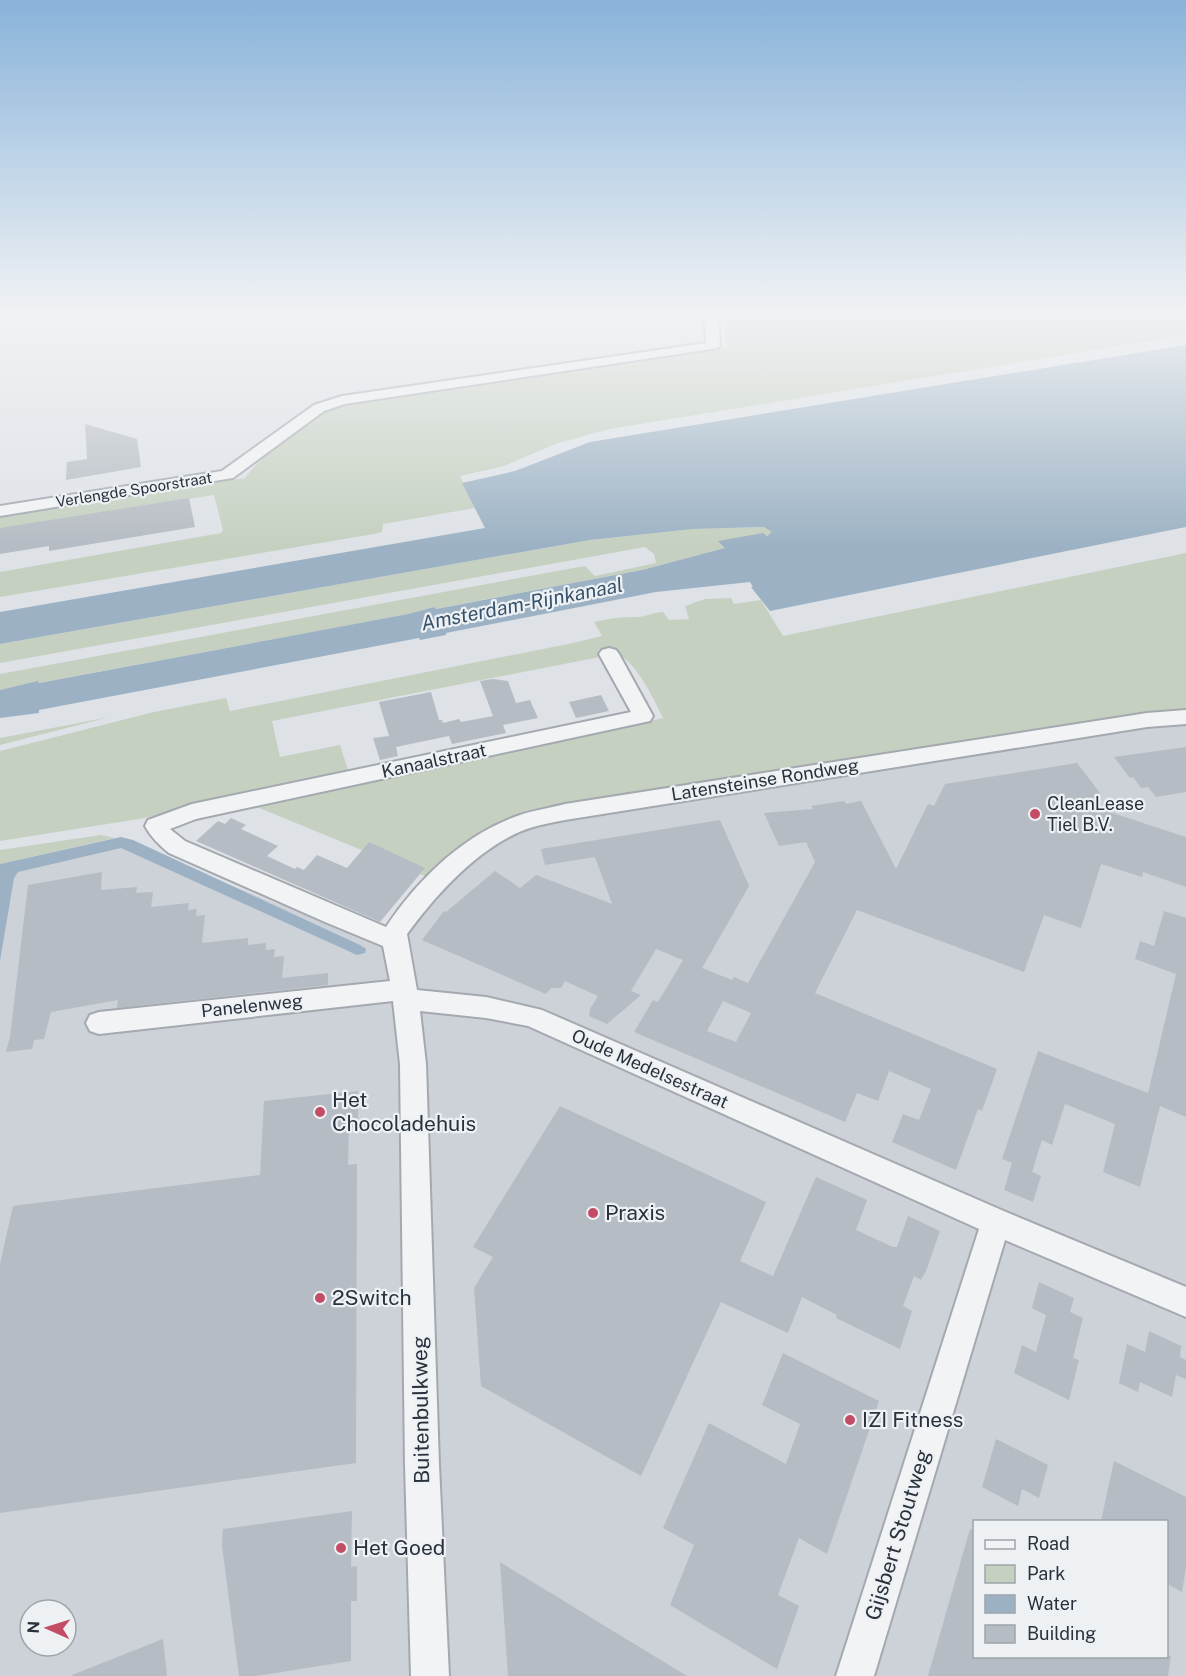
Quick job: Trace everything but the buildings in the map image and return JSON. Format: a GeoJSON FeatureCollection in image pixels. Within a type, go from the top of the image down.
{"type":"FeatureCollection","features":[{"type":"Feature","properties":{"kind":"street","name":"Verlengde Spoorstraat"},"geometry":{"type":"LineString","coordinates":[[0,511],[226,475],[319,408],[342,400],[409,390]]}},
{"type":"Feature","properties":{"kind":"street","name":"Kanaalstraat"},"geometry":{"type":"LineString","coordinates":[[394,940],[333,916],[177,847],[164,837],[156,826],[192,812],[644,716],[609,654]]}},
{"type":"Feature","properties":{"kind":"street","name":"Latensteinse Rondweg"},"geometry":{"type":"LineString","coordinates":[[394,940],[398,926],[448,869],[489,839],[525,821],[668,795],[1147,720],[1186,717]]}},
{"type":"Feature","properties":{"kind":"street"},"geometry":{"type":"LineString","coordinates":[[394,940],[406,995]]}},
{"type":"Feature","properties":{"kind":"street","name":"Panelenweg"},"geometry":{"type":"LineString","coordinates":[[99,1023],[406,995]]}},
{"type":"Feature","properties":{"kind":"street","name":"Oude Medelsestraat"},"geometry":{"type":"LineString","coordinates":[[406,995],[510,1011],[533,1017],[996,1222],[1186,1302]]}},
{"type":"Feature","properties":{"kind":"street","name":"Buitenbulkweg"},"geometry":{"type":"LineString","coordinates":[[406,995],[413,1064],[422,1465],[430,1676]]}},
{"type":"Feature","properties":{"kind":"street","name":"Gijsbert Stoutweg"},"geometry":{"type":"LineString","coordinates":[[855,1676],[996,1222]]}},
{"type":"Feature","properties":{"kind":"shaded area"},"geometry":{"type":"Polygon","coordinates":[[[1186,701],[1186,1676],[0,1676],[0,924],[13,869],[123,842],[380,945],[449,850],[545,802],[1186,701]]]}},
{"type":"Feature","properties":{"kind":"green space"},"geometry":{"type":"Polygon","coordinates":[[[449,390],[848,390],[610,429],[558,443],[504,466],[460,476],[475,508],[383,524],[382,532],[374,534],[0,597],[0,572],[221,533],[223,530],[214,495],[0,529],[0,515],[245,478],[286,439],[312,419],[332,408],[449,390]]]}},
{"type":"Feature","properties":{"kind":"green space"},"geometry":{"type":"Polygon","coordinates":[[[764,527],[772,530],[772,534],[723,545],[726,548],[642,570],[435,609],[434,607],[409,614],[0,690],[0,674],[579,567],[585,566],[595,576],[656,563],[654,554],[645,547],[0,663],[0,644],[590,540],[693,529],[764,527]]]}},
{"type":"Feature","properties":{"kind":"green space"},"geometry":{"type":"Polygon","coordinates":[[[1186,553],[1186,710],[746,778],[547,806],[486,831],[458,846],[427,877],[257,807],[663,718],[636,671],[622,657],[615,654],[272,721],[280,757],[340,745],[350,776],[139,819],[0,841],[0,751],[154,712],[226,698],[230,711],[573,643],[602,636],[594,622],[663,612],[669,620],[689,619],[685,606],[705,599],[731,598],[734,604],[761,600],[783,636],[1186,553]]]}},
{"type":"Feature","properties":{"kind":"green space"},"geometry":{"type":"Polygon","coordinates":[[[110,717],[0,745],[0,738],[110,717]]]}},
{"type":"Feature","properties":{"kind":"green space"},"geometry":{"type":"Polygon","coordinates":[[[101,835],[115,838],[0,864],[0,850],[101,835]]]}},
{"type":"Feature","properties":{"kind":"water","name":"Amsterdam-Rijnkanaal"},"geometry":{"type":"Polygon","coordinates":[[[908,390],[1186,390],[1186,527],[770,611],[751,587],[753,587],[750,582],[656,592],[420,640],[419,638],[39,710],[39,713],[0,718],[0,690],[38,681],[39,683],[408,614],[434,607],[436,609],[642,570],[725,548],[718,541],[763,533],[767,536],[772,532],[764,527],[693,529],[590,540],[0,644],[0,612],[485,528],[462,483],[515,471],[590,442],[908,390]]]}},
{"type":"Feature","properties":{"kind":"water"},"geometry":{"type":"Polygon","coordinates":[[[121,837],[133,840],[360,945],[366,949],[365,953],[357,955],[121,848],[18,872],[14,878],[0,961],[0,864],[121,837]]]}},
{"type":"Feature","properties":{"kind":"place","name":"CleanLease Tiel B.V."},"geometry":{"type":"Point","coordinates":[1035,814]}},
{"type":"Feature","properties":{"kind":"place","name":"Het Chocoladehuis"},"geometry":{"type":"Point","coordinates":[320,1112]}},
{"type":"Feature","properties":{"kind":"place","name":"Praxis"},"geometry":{"type":"Point","coordinates":[593,1213]}},
{"type":"Feature","properties":{"kind":"place","name":"2Switch"},"geometry":{"type":"Point","coordinates":[320,1298]}},
{"type":"Feature","properties":{"kind":"place","name":"IZI Fitness"},"geometry":{"type":"Point","coordinates":[850,1420]}},
{"type":"Feature","properties":{"kind":"place","name":"Het Goed"},"geometry":{"type":"Point","coordinates":[341,1548]}}]}
